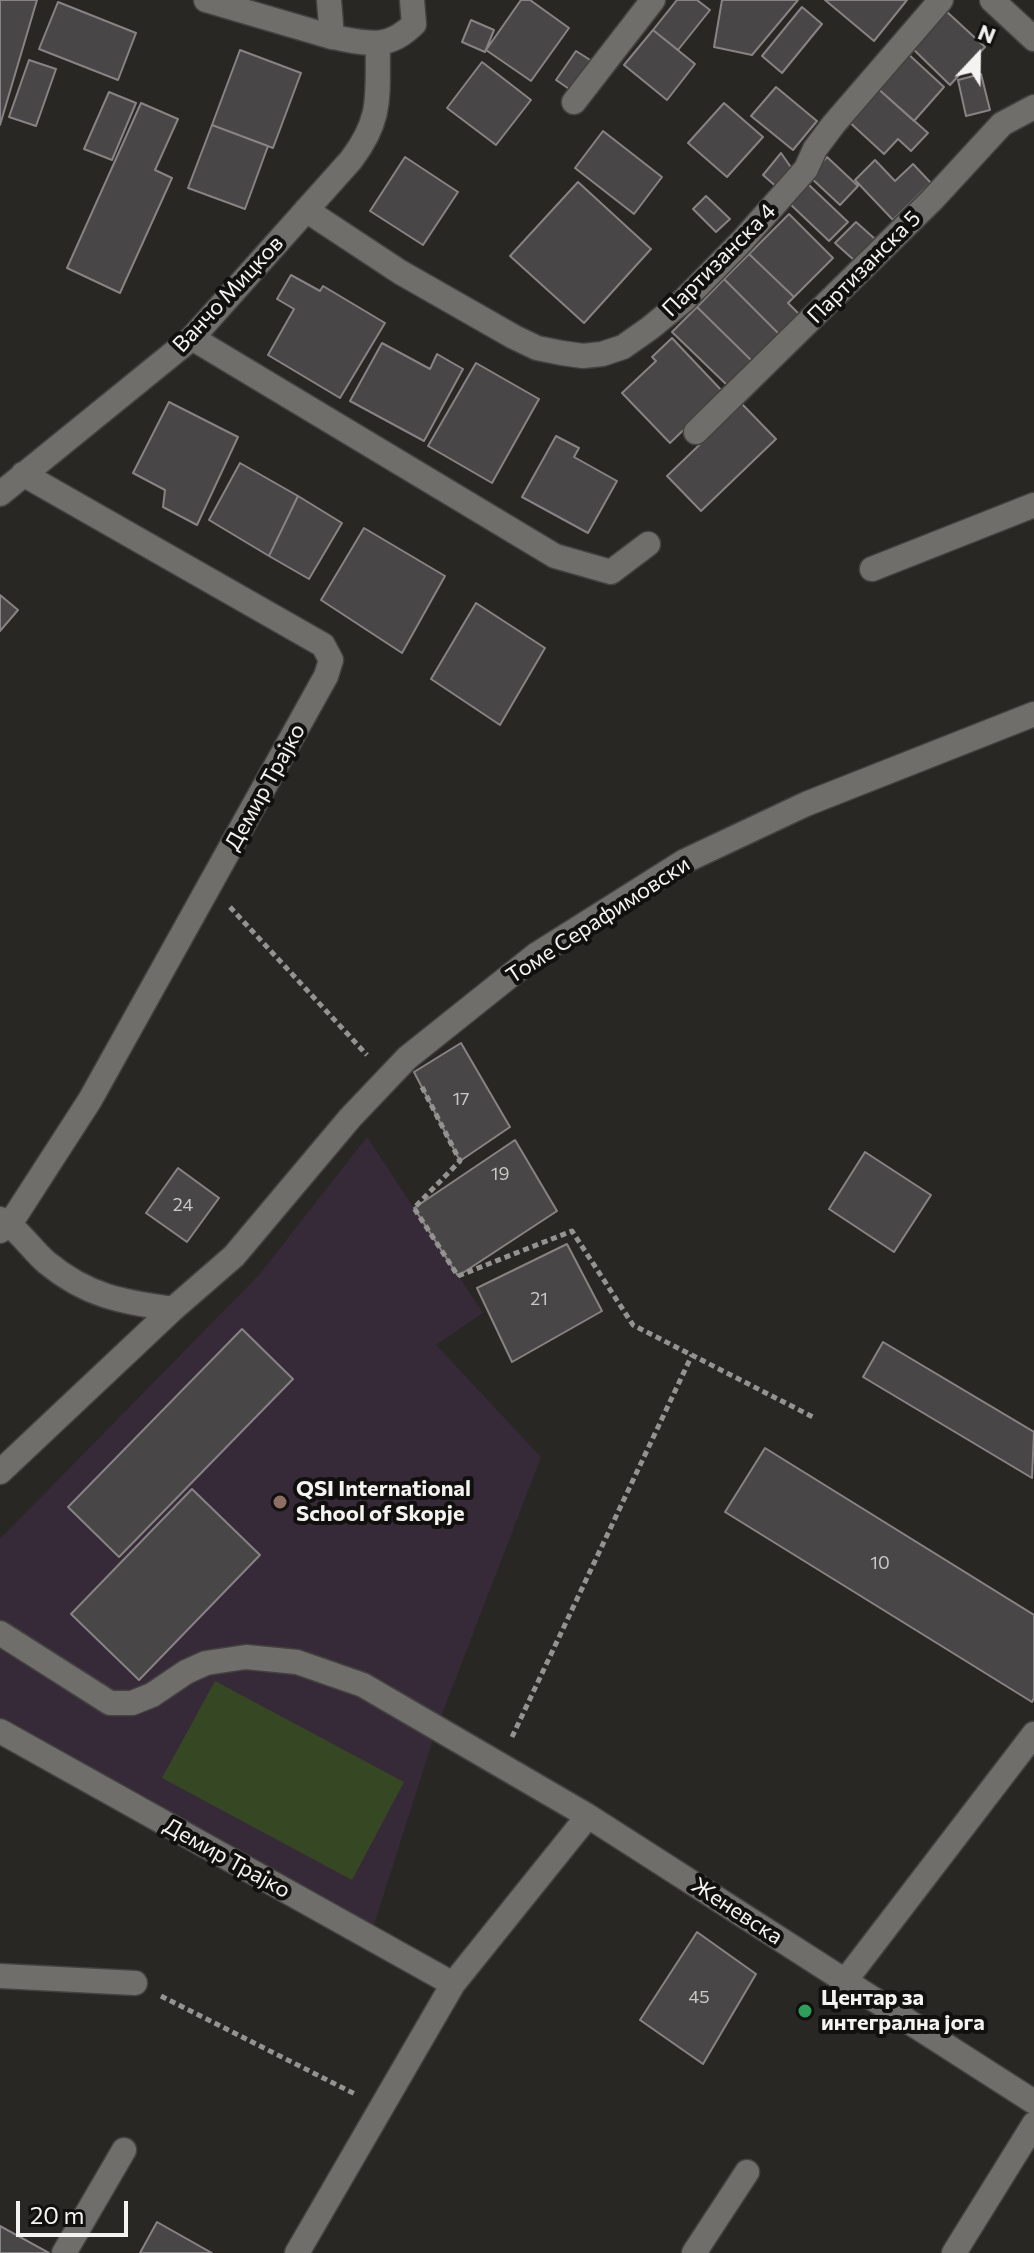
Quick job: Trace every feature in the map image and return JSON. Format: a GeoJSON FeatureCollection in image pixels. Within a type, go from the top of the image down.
{"type":"FeatureCollection","features":[{"type":"Feature","properties":{"kind":"street"},"geometry":{"type":"LineString","coordinates":[[206,0],[332,37],[378,45],[402,36],[414,24],[412,0]]}},
{"type":"Feature","properties":{"kind":"street"},"geometry":{"type":"LineString","coordinates":[[329,0],[332,37]]}},
{"type":"Feature","properties":{"kind":"street"},"geometry":{"type":"LineString","coordinates":[[574,102],[653,0]]}},
{"type":"Feature","properties":{"kind":"street","name":"Партизанска 4"},"geometry":{"type":"LineString","coordinates":[[306,210],[400,272],[514,337],[537,348],[562,353],[583,356],[602,354],[623,347],[650,328],[683,301],[742,241],[806,169],[815,149],[833,125],[941,0]]}},
{"type":"Feature","properties":{"kind":"street"},"geometry":{"type":"LineString","coordinates":[[992,0],[1034,39]]}},
{"type":"Feature","properties":{"kind":"street","name":"Ванчо Мицков"},"geometry":{"type":"LineString","coordinates":[[0,494],[192,338],[351,160],[371,131],[377,102],[378,45]]}},
{"type":"Feature","properties":{"kind":"street","name":"Партизанска 5"},"geometry":{"type":"LineString","coordinates":[[696,432],[932,200],[1002,124],[1034,107]]}},
{"type":"Feature","properties":{"kind":"street"},"geometry":{"type":"LineString","coordinates":[[192,338],[555,556],[611,572],[648,544]]}},
{"type":"Feature","properties":{"kind":"street","name":"Демир Трајко"},"geometry":{"type":"LineString","coordinates":[[3,1225],[90,1100],[326,676],[331,660],[323,645],[23,474]]}},
{"type":"Feature","properties":{"kind":"street"},"geometry":{"type":"LineString","coordinates":[[872,569],[1034,505]]}},
{"type":"Feature","properties":{"kind":"street","name":"Томе Серафимовски"},"geometry":{"type":"LineString","coordinates":[[0,1472],[173,1309],[234,1256],[350,1118],[407,1058],[536,955],[685,861],[806,804],[1034,714]]}},
{"type":"Feature","properties":{"kind":"street"},"geometry":{"type":"LineString","coordinates":[[3,1225],[72,1282],[121,1302],[173,1309]]}},
{"type":"Feature","properties":{"kind":"street","name":"Женевска"},"geometry":{"type":"LineString","coordinates":[[0,1633],[110,1703],[132,1703],[152,1695],[186,1672],[206,1663],[246,1657],[274,1658],[329,1671],[363,1685],[588,1816],[1034,2102]]}},
{"type":"Feature","properties":{"kind":"street","name":"Демир Трајко"},"geometry":{"type":"LineString","coordinates":[[0,1731],[453,1984]]}},
{"type":"Feature","properties":{"kind":"street"},"geometry":{"type":"LineString","coordinates":[[845,1981],[1034,1734]]}},
{"type":"Feature","properties":{"kind":"street"},"geometry":{"type":"LineString","coordinates":[[297,2253],[453,1984],[588,1816]]}},
{"type":"Feature","properties":{"kind":"street"},"geometry":{"type":"LineString","coordinates":[[0,1976],[135,1983]]}},
{"type":"Feature","properties":{"kind":"street"},"geometry":{"type":"LineString","coordinates":[[954,2253],[1034,2124]]}},
{"type":"Feature","properties":{"kind":"street"},"geometry":{"type":"LineString","coordinates":[[64,2253],[124,2150]]}},
{"type":"Feature","properties":{"kind":"street"},"geometry":{"type":"LineString","coordinates":[[694,2253],[747,2172]]}},
{"type":"Feature","properties":{"kind":"path"},"geometry":{"type":"LineString","coordinates":[[210,885],[388,1078]]}},
{"type":"Feature","properties":{"kind":"path"},"geometry":{"type":"LineString","coordinates":[[407,1058],[460,1161],[414,1208],[458,1276],[572,1231],[633,1325],[813,1417]]}},
{"type":"Feature","properties":{"kind":"path"},"geometry":{"type":"LineString","coordinates":[[499,1763],[692,1355]]}},
{"type":"Feature","properties":{"kind":"path"},"geometry":{"type":"LineString","coordinates":[[135,1983],[380,2106]]}},
{"type":"Feature","properties":{"kind":"shaded area","name":"QSI International School of Skopje"},"geometry":{"type":"Polygon","coordinates":[[[367,1137],[483,1313],[436,1345],[541,1457],[437,1727],[374,1925],[0,1727],[0,1539],[259,1275],[367,1137]]]}},
{"type":"Feature","properties":{"kind":"green space"},"geometry":{"type":"Polygon","coordinates":[[[215,1681],[404,1782],[352,1880],[162,1778],[215,1681]]]}},
{"type":"Feature","properties":{"kind":"building"},"geometry":{"type":"Polygon","coordinates":[[[0,0],[37,0],[0,125],[0,0]]]}},
{"type":"Feature","properties":{"kind":"building"},"geometry":{"type":"Polygon","coordinates":[[[521,0],[530,0],[569,28],[531,81],[486,50],[521,0]]]}},
{"type":"Feature","properties":{"kind":"building"},"geometry":{"type":"Polygon","coordinates":[[[677,0],[697,0],[710,10],[678,50],[653,30],[677,0]]]}},
{"type":"Feature","properties":{"kind":"building"},"geometry":{"type":"Polygon","coordinates":[[[722,0],[798,0],[752,55],[714,47],[722,0]]]}},
{"type":"Feature","properties":{"kind":"building"},"geometry":{"type":"Polygon","coordinates":[[[825,0],[907,0],[874,41],[825,0]]]}},
{"type":"Feature","properties":{"kind":"building"},"geometry":{"type":"Polygon","coordinates":[[[58,2],[136,33],[118,80],[39,49],[58,2]]]}},
{"type":"Feature","properties":{"kind":"building"},"geometry":{"type":"Polygon","coordinates":[[[802,7],[822,24],[782,73],[762,56],[802,7]]]}},
{"type":"Feature","properties":{"kind":"building"},"geometry":{"type":"Polygon","coordinates":[[[946,11],[985,47],[950,85],[911,47],[946,11]]]}},
{"type":"Feature","properties":{"kind":"building"},"geometry":{"type":"Polygon","coordinates":[[[471,20],[494,30],[485,52],[462,42],[471,20]]]}},
{"type":"Feature","properties":{"kind":"building"},"geometry":{"type":"Polygon","coordinates":[[[653,30],[695,64],[667,100],[624,65],[653,30]]]}},
{"type":"Feature","properties":{"kind":"building"},"geometry":{"type":"Polygon","coordinates":[[[240,50],[301,73],[273,148],[212,125],[240,50]]]}},
{"type":"Feature","properties":{"kind":"building"},"geometry":{"type":"Polygon","coordinates":[[[576,51],[595,63],[575,93],[556,80],[576,51]]]}},
{"type":"Feature","properties":{"kind":"building"},"geometry":{"type":"Polygon","coordinates":[[[906,52],[944,87],[914,121],[875,86],[906,52]]]}},
{"type":"Feature","properties":{"kind":"building"},"geometry":{"type":"Polygon","coordinates":[[[29,60],[56,69],[36,126],[9,117],[29,60]]]}},
{"type":"Feature","properties":{"kind":"building"},"geometry":{"type":"Polygon","coordinates":[[[482,62],[531,100],[496,145],[447,108],[482,62]]]}},
{"type":"Feature","properties":{"kind":"building"},"geometry":{"type":"Polygon","coordinates":[[[981,74],[990,110],[966,116],[958,80],[981,74]]]}},
{"type":"Feature","properties":{"kind":"building"},"geometry":{"type":"Polygon","coordinates":[[[875,86],[928,133],[911,151],[898,139],[884,154],[846,119],[875,86]]]}},
{"type":"Feature","properties":{"kind":"building"},"geometry":{"type":"Polygon","coordinates":[[[776,87],[817,121],[793,150],[751,116],[776,87]]]}},
{"type":"Feature","properties":{"kind":"building"},"geometry":{"type":"Polygon","coordinates":[[[109,92],[136,103],[112,160],[84,149],[109,92]]]}},
{"type":"Feature","properties":{"kind":"building"},"geometry":{"type":"Polygon","coordinates":[[[141,103],[178,119],[155,170],[172,178],[120,293],[67,268],[141,103]]]}},
{"type":"Feature","properties":{"kind":"building"},"geometry":{"type":"Polygon","coordinates":[[[724,103],[763,137],[727,177],[688,143],[724,103]]]}},
{"type":"Feature","properties":{"kind":"building"},"geometry":{"type":"Polygon","coordinates":[[[212,125],[268,146],[245,209],[188,188],[212,125]]]}},
{"type":"Feature","properties":{"kind":"building"},"geometry":{"type":"Polygon","coordinates":[[[603,131],[662,177],[634,214],[575,168],[603,131]]]}},
{"type":"Feature","properties":{"kind":"building"},"geometry":{"type":"Polygon","coordinates":[[[781,153],[795,173],[780,190],[763,175],[781,153]]]}},
{"type":"Feature","properties":{"kind":"building"},"geometry":{"type":"Polygon","coordinates":[[[405,157],[458,192],[423,245],[370,211],[405,157]]]}},
{"type":"Feature","properties":{"kind":"building"},"geometry":{"type":"Polygon","coordinates":[[[827,157],[858,186],[840,205],[809,176],[827,157]]]}},
{"type":"Feature","properties":{"kind":"building"},"geometry":{"type":"Polygon","coordinates":[[[875,160],[895,181],[913,164],[931,183],[893,220],[855,180],[875,160]]]}},
{"type":"Feature","properties":{"kind":"building"},"geometry":{"type":"Polygon","coordinates":[[[578,182],[651,249],[584,323],[510,256],[578,182]]]}},
{"type":"Feature","properties":{"kind":"building"},"geometry":{"type":"Polygon","coordinates":[[[808,184],[848,222],[829,241],[789,203],[808,184]]]}},
{"type":"Feature","properties":{"kind":"building"},"geometry":{"type":"Polygon","coordinates":[[[706,196],[730,219],[716,232],[693,209],[706,196]]]}},
{"type":"Feature","properties":{"kind":"building"},"geometry":{"type":"Polygon","coordinates":[[[789,214],[833,258],[794,297],[749,254],[789,214]]]}},
{"type":"Feature","properties":{"kind":"building"},"geometry":{"type":"Polygon","coordinates":[[[856,222],[875,239],[855,261],[835,243],[856,222]]]}},
{"type":"Feature","properties":{"kind":"building"},"geometry":{"type":"Polygon","coordinates":[[[749,254],[794,297],[788,303],[801,316],[781,336],[724,279],[749,254]]]}},
{"type":"Feature","properties":{"kind":"building"},"geometry":{"type":"Polygon","coordinates":[[[291,275],[320,291],[323,286],[385,323],[340,398],[268,355],[294,309],[277,299],[291,275]]]}},
{"type":"Feature","properties":{"kind":"building"},"geometry":{"type":"Polygon","coordinates":[[[724,279],[781,336],[754,363],[697,307],[724,279]]]}},
{"type":"Feature","properties":{"kind":"building"},"geometry":{"type":"Polygon","coordinates":[[[697,307],[754,363],[730,388],[672,332],[697,307]]]}},
{"type":"Feature","properties":{"kind":"building"},"geometry":{"type":"Polygon","coordinates":[[[672,338],[723,392],[670,443],[622,393],[656,361],[652,357],[672,338]]]}},
{"type":"Feature","properties":{"kind":"building"},"geometry":{"type":"Polygon","coordinates":[[[382,343],[430,369],[437,354],[463,369],[424,441],[350,401],[382,343]]]}},
{"type":"Feature","properties":{"kind":"building"},"geometry":{"type":"Polygon","coordinates":[[[476,363],[539,399],[492,483],[428,446],[476,363]]]}},
{"type":"Feature","properties":{"kind":"building"},"geometry":{"type":"Polygon","coordinates":[[[169,402],[238,437],[197,525],[163,507],[165,490],[133,473],[169,402]]]}},
{"type":"Feature","properties":{"kind":"building"},"geometry":{"type":"Polygon","coordinates":[[[742,404],[776,439],[701,511],[667,476],[742,404]]]}},
{"type":"Feature","properties":{"kind":"building"},"geometry":{"type":"Polygon","coordinates":[[[556,436],[579,448],[574,457],[617,481],[588,533],[522,497],[556,436]]]}},
{"type":"Feature","properties":{"kind":"building"},"geometry":{"type":"Polygon","coordinates":[[[240,463],[298,496],[269,556],[209,520],[240,463]]]}},
{"type":"Feature","properties":{"kind":"building"},"geometry":{"type":"Polygon","coordinates":[[[298,496],[342,523],[309,579],[269,556],[298,496]]]}},
{"type":"Feature","properties":{"kind":"building"},"geometry":{"type":"Polygon","coordinates":[[[364,528],[445,576],[402,653],[321,600],[364,528]]]}},
{"type":"Feature","properties":{"kind":"building"},"geometry":{"type":"Polygon","coordinates":[[[0,595],[18,610],[0,631],[0,595]]]}},
{"type":"Feature","properties":{"kind":"building"},"geometry":{"type":"Polygon","coordinates":[[[476,603],[545,648],[500,725],[431,679],[476,603]]]}},
{"type":"Feature","properties":{"kind":"building"},"geometry":{"type":"Polygon","coordinates":[[[461,1043],[510,1127],[460,1161],[414,1072],[461,1043]]]}},
{"type":"Feature","properties":{"kind":"building"},"geometry":{"type":"Polygon","coordinates":[[[515,1140],[557,1211],[458,1276],[414,1208],[515,1140]]]}},
{"type":"Feature","properties":{"kind":"building"},"geometry":{"type":"Polygon","coordinates":[[[865,1152],[931,1195],[894,1252],[829,1209],[865,1152]]]}},
{"type":"Feature","properties":{"kind":"building"},"geometry":{"type":"Polygon","coordinates":[[[178,1168],[219,1198],[187,1242],[146,1213],[178,1168]]]}},
{"type":"Feature","properties":{"kind":"building"},"geometry":{"type":"Polygon","coordinates":[[[567,1244],[602,1311],[512,1362],[477,1288],[567,1244]]]}},
{"type":"Feature","properties":{"kind":"building"},"geometry":{"type":"Polygon","coordinates":[[[242,1329],[293,1379],[119,1557],[68,1507],[242,1329]]]}},
{"type":"Feature","properties":{"kind":"building"},"geometry":{"type":"Polygon","coordinates":[[[883,1342],[1034,1432],[1032,1478],[863,1377],[883,1342]]]}},
{"type":"Feature","properties":{"kind":"building"},"geometry":{"type":"Polygon","coordinates":[[[765,1448],[1034,1615],[1032,1702],[725,1512],[765,1448]]]}},
{"type":"Feature","properties":{"kind":"building"},"geometry":{"type":"Polygon","coordinates":[[[192,1489],[260,1555],[139,1680],[71,1614],[192,1489]]]}},
{"type":"Feature","properties":{"kind":"building"},"geometry":{"type":"Polygon","coordinates":[[[697,1932],[756,1974],[703,2064],[640,2020],[697,1932]]]}},
{"type":"Feature","properties":{"kind":"building"},"geometry":{"type":"Polygon","coordinates":[[[157,2222],[212,2253],[140,2253],[157,2222]]]}},
{"type":"Feature","properties":{"kind":"building"},"geometry":{"type":"Polygon","coordinates":[[[0,2226],[49,2253],[0,2253],[0,2226]]]}},
{"type":"Feature","properties":{"kind":"place","name":"QSI International School of Skopje"},"geometry":{"type":"Point","coordinates":[280,1502]}},
{"type":"Feature","properties":{"kind":"place","name":"Центар за интегрална јога"},"geometry":{"type":"Point","coordinates":[805,2011]}}]}
